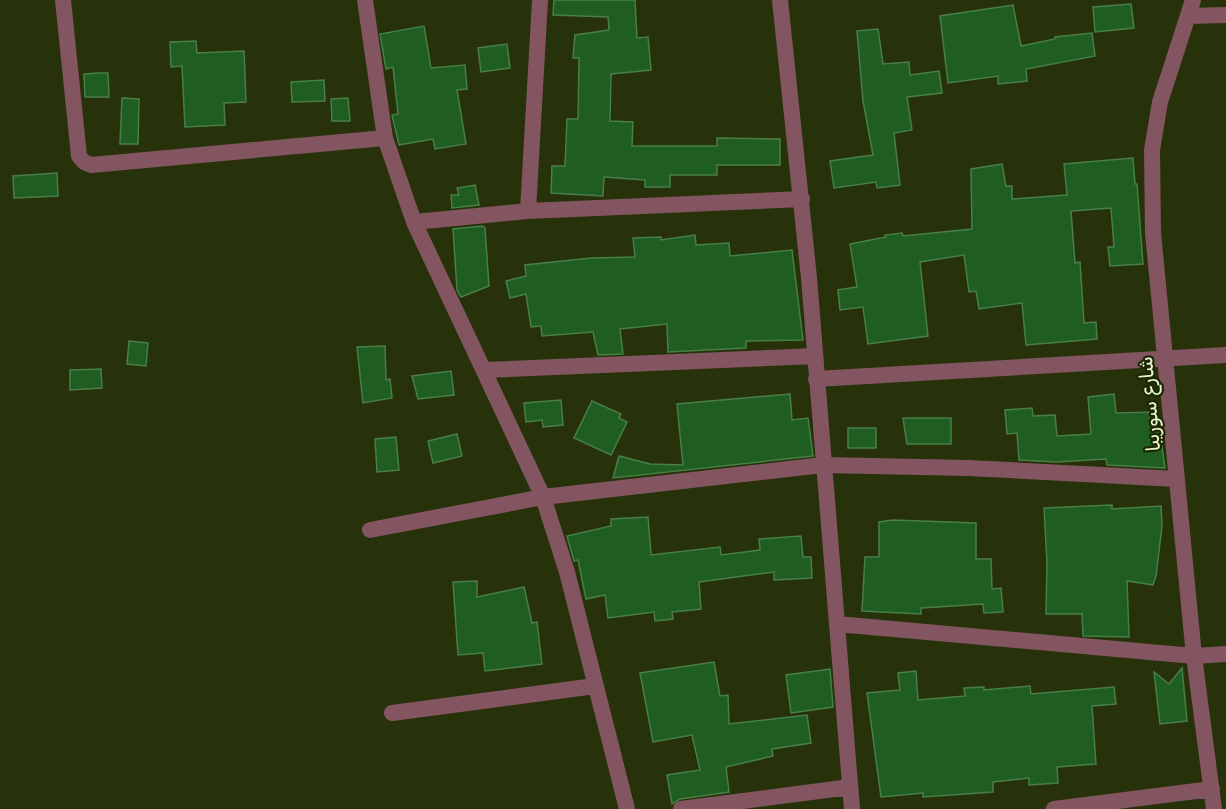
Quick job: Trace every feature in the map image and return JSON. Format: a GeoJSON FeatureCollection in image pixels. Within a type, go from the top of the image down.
{"type":"FeatureCollection","features":[{"type":"Feature","properties":{"kind":"street"},"geometry":{"type":"LineString","coordinates":[[63,0],[79,156],[91,165],[385,138]]}},
{"type":"Feature","properties":{"kind":"street"},"geometry":{"type":"LineString","coordinates":[[364,0],[385,138],[414,222],[543,497],[567,572],[627,809]]}},
{"type":"Feature","properties":{"kind":"street"},"geometry":{"type":"LineString","coordinates":[[528,211],[540,0]]}},
{"type":"Feature","properties":{"kind":"street"},"geometry":{"type":"LineString","coordinates":[[780,0],[802,199],[852,809]]}},
{"type":"Feature","properties":{"kind":"street"},"geometry":{"type":"LineString","coordinates":[[1190,8],[1226,15]]}},
{"type":"Feature","properties":{"kind":"street","name":"شارع سوريبا"},"geometry":{"type":"LineString","coordinates":[[1190,8],[1160,102],[1152,150],[1153,233],[1194,656],[1214,809]]}},
{"type":"Feature","properties":{"kind":"street"},"geometry":{"type":"LineString","coordinates":[[414,222],[528,211],[802,199]]}},
{"type":"Feature","properties":{"kind":"street"},"geometry":{"type":"LineString","coordinates":[[816,379],[1226,355]]}},
{"type":"Feature","properties":{"kind":"street"},"geometry":{"type":"LineString","coordinates":[[484,370],[815,356]]}},
{"type":"Feature","properties":{"kind":"street"},"geometry":{"type":"LineString","coordinates":[[370,530],[543,497],[823,465],[969,468],[1177,479]]}},
{"type":"Feature","properties":{"kind":"street"},"geometry":{"type":"LineString","coordinates":[[837,624],[1194,656],[1226,654]]}},
{"type":"Feature","properties":{"kind":"street"},"geometry":{"type":"LineString","coordinates":[[392,713],[595,686]]}},
{"type":"Feature","properties":{"kind":"street"},"geometry":{"type":"LineString","coordinates":[[681,809],[849,787]]}},
{"type":"Feature","properties":{"kind":"street"},"geometry":{"type":"LineString","coordinates":[[1054,809],[1212,789]]}},
{"type":"Feature","properties":{"kind":"building"},"geometry":{"type":"Polygon","coordinates":[[[554,0],[635,0],[637,38],[648,37],[651,70],[611,74],[610,121],[633,122],[632,146],[717,146],[717,138],[780,139],[780,165],[717,165],[717,175],[670,175],[670,187],[645,187],[645,180],[604,177],[603,196],[551,193],[552,166],[565,166],[567,119],[578,119],[579,58],[573,58],[575,35],[609,30],[608,17],[553,15],[554,0]]]}},
{"type":"Feature","properties":{"kind":"building"},"geometry":{"type":"Polygon","coordinates":[[[1131,4],[1134,28],[1095,32],[1093,7],[1131,4]]]}},
{"type":"Feature","properties":{"kind":"building"},"geometry":{"type":"Polygon","coordinates":[[[1013,5],[1021,46],[1055,39],[1055,37],[1092,33],[1095,56],[1026,69],[1027,81],[998,84],[998,76],[948,83],[940,16],[1013,5]]]}},
{"type":"Feature","properties":{"kind":"building"},"geometry":{"type":"Polygon","coordinates":[[[424,26],[431,68],[465,65],[467,89],[457,90],[466,144],[435,149],[433,139],[399,145],[392,115],[398,114],[393,67],[386,69],[380,34],[424,26]]]}},
{"type":"Feature","properties":{"kind":"building"},"geometry":{"type":"Polygon","coordinates":[[[878,29],[883,64],[909,62],[910,75],[939,71],[942,93],[907,97],[912,130],[894,133],[900,185],[877,188],[876,182],[834,188],[830,161],[873,155],[863,101],[857,31],[878,29]]]}},
{"type":"Feature","properties":{"kind":"building"},"geometry":{"type":"Polygon","coordinates":[[[196,41],[197,53],[244,51],[246,102],[224,103],[225,125],[185,127],[182,66],[171,67],[170,42],[196,41]]]}},
{"type":"Feature","properties":{"kind":"building"},"geometry":{"type":"Polygon","coordinates":[[[507,44],[510,68],[481,72],[478,48],[507,44]]]}},
{"type":"Feature","properties":{"kind":"building"},"geometry":{"type":"Polygon","coordinates":[[[108,73],[109,97],[85,97],[84,74],[108,73]]]}},
{"type":"Feature","properties":{"kind":"building"},"geometry":{"type":"Polygon","coordinates":[[[324,80],[325,101],[292,102],[291,82],[324,80]]]}},
{"type":"Feature","properties":{"kind":"building"},"geometry":{"type":"Polygon","coordinates":[[[122,98],[139,99],[138,144],[120,144],[122,98]]]}},
{"type":"Feature","properties":{"kind":"building"},"geometry":{"type":"Polygon","coordinates":[[[348,98],[350,121],[332,121],[331,99],[348,98]]]}},
{"type":"Feature","properties":{"kind":"building"},"geometry":{"type":"Polygon","coordinates":[[[1133,158],[1143,264],[1110,266],[1108,247],[1114,247],[1111,208],[1071,211],[1075,263],[1080,262],[1084,323],[1096,322],[1097,339],[1026,345],[1022,303],[979,309],[976,291],[969,292],[964,255],[920,262],[928,336],[868,344],[863,307],[840,310],[838,290],[857,287],[850,244],[886,237],[885,235],[902,233],[903,236],[972,229],[971,169],[1002,164],[1006,186],[1012,186],[1012,199],[1067,195],[1064,164],[1133,158]]]}},
{"type":"Feature","properties":{"kind":"building"},"geometry":{"type":"Polygon","coordinates":[[[57,173],[58,196],[14,198],[13,176],[57,173]]]}},
{"type":"Feature","properties":{"kind":"building"},"geometry":{"type":"Polygon","coordinates":[[[475,185],[479,205],[452,208],[451,195],[459,195],[457,188],[475,185]]]}},
{"type":"Feature","properties":{"kind":"building"},"geometry":{"type":"Polygon","coordinates":[[[483,226],[489,286],[461,297],[457,290],[453,229],[483,226]]]}},
{"type":"Feature","properties":{"kind":"building"},"geometry":{"type":"Polygon","coordinates":[[[695,235],[696,245],[729,243],[730,256],[792,250],[803,340],[746,341],[746,348],[668,352],[667,324],[620,329],[623,354],[598,355],[593,332],[542,336],[541,326],[531,327],[526,294],[510,298],[506,281],[526,276],[525,265],[591,258],[635,257],[633,238],[661,237],[661,240],[695,235]]]}},
{"type":"Feature","properties":{"kind":"building"},"geometry":{"type":"Polygon","coordinates":[[[129,341],[148,343],[146,366],[127,364],[129,341]]]}},
{"type":"Feature","properties":{"kind":"building"},"geometry":{"type":"Polygon","coordinates":[[[385,346],[386,380],[390,379],[392,398],[363,403],[357,347],[385,346]]]}},
{"type":"Feature","properties":{"kind":"building"},"geometry":{"type":"Polygon","coordinates":[[[101,369],[102,388],[70,390],[70,370],[101,369]]]}},
{"type":"Feature","properties":{"kind":"building"},"geometry":{"type":"Polygon","coordinates":[[[451,371],[454,395],[418,399],[412,376],[451,371]]]}},
{"type":"Feature","properties":{"kind":"building"},"geometry":{"type":"Polygon","coordinates":[[[790,394],[792,420],[808,418],[813,456],[613,478],[619,456],[650,464],[683,465],[677,404],[790,394]]]}},
{"type":"Feature","properties":{"kind":"building"},"geometry":{"type":"Polygon","coordinates":[[[1114,394],[1116,413],[1157,412],[1165,468],[1107,465],[1106,459],[1056,462],[1019,460],[1017,433],[1007,434],[1005,410],[1032,408],[1033,416],[1055,415],[1057,436],[1091,434],[1088,397],[1114,394]]]}},
{"type":"Feature","properties":{"kind":"building"},"geometry":{"type":"Polygon","coordinates":[[[561,400],[563,425],[543,427],[542,420],[526,422],[524,403],[561,400]]]}},
{"type":"Feature","properties":{"kind":"building"},"geometry":{"type":"Polygon","coordinates":[[[592,401],[621,414],[619,418],[627,422],[611,455],[574,438],[592,401]]]}},
{"type":"Feature","properties":{"kind":"building"},"geometry":{"type":"Polygon","coordinates":[[[903,418],[951,418],[951,444],[907,444],[903,418]]]}},
{"type":"Feature","properties":{"kind":"building"},"geometry":{"type":"Polygon","coordinates":[[[848,428],[876,428],[876,448],[848,448],[848,428]]]}},
{"type":"Feature","properties":{"kind":"building"},"geometry":{"type":"Polygon","coordinates":[[[457,434],[462,456],[433,463],[428,441],[457,434]]]}},
{"type":"Feature","properties":{"kind":"building"},"geometry":{"type":"Polygon","coordinates":[[[396,437],[399,470],[377,472],[375,439],[396,437]]]}},
{"type":"Feature","properties":{"kind":"building"},"geometry":{"type":"Polygon","coordinates":[[[1112,505],[1112,509],[1161,506],[1162,526],[1156,576],[1153,585],[1127,581],[1129,637],[1083,636],[1082,614],[1046,614],[1047,562],[1044,508],[1112,505]]]}},
{"type":"Feature","properties":{"kind":"building"},"geometry":{"type":"Polygon","coordinates":[[[648,517],[651,555],[720,547],[721,555],[760,550],[759,539],[801,536],[803,557],[811,557],[812,578],[774,580],[774,572],[699,582],[701,609],[672,612],[673,619],[655,621],[654,612],[608,618],[605,595],[586,599],[578,560],[574,561],[567,536],[611,526],[611,519],[648,517]]]}},
{"type":"Feature","properties":{"kind":"building"},"geometry":{"type":"Polygon","coordinates":[[[893,520],[976,523],[976,559],[991,559],[992,589],[1001,588],[1003,612],[984,613],[983,604],[921,608],[921,614],[862,611],[865,557],[879,557],[879,522],[893,520]]]}},
{"type":"Feature","properties":{"kind":"building"},"geometry":{"type":"Polygon","coordinates":[[[477,581],[477,597],[524,587],[532,623],[537,622],[542,664],[485,671],[483,653],[458,655],[453,582],[477,581]]]}},
{"type":"Feature","properties":{"kind":"building"},"geometry":{"type":"Polygon","coordinates":[[[714,662],[720,696],[728,695],[729,724],[807,715],[811,743],[772,749],[773,756],[726,767],[729,792],[680,799],[672,804],[667,775],[700,770],[692,735],[653,742],[640,673],[714,662]]]}},
{"type":"Feature","properties":{"kind":"building"},"geometry":{"type":"Polygon","coordinates":[[[1182,668],[1187,721],[1160,724],[1154,672],[1169,684],[1182,668]]]}},
{"type":"Feature","properties":{"kind":"building"},"geometry":{"type":"Polygon","coordinates":[[[830,669],[833,707],[791,713],[786,675],[830,669]]]}},
{"type":"Feature","properties":{"kind":"building"},"geometry":{"type":"Polygon","coordinates":[[[916,671],[918,700],[965,696],[964,688],[984,687],[984,690],[1030,686],[1031,694],[1114,687],[1116,704],[1092,706],[1096,764],[1057,767],[1058,783],[1029,785],[1029,778],[993,782],[993,792],[923,797],[923,793],[881,797],[867,693],[900,690],[898,673],[916,671]]]}}]}
